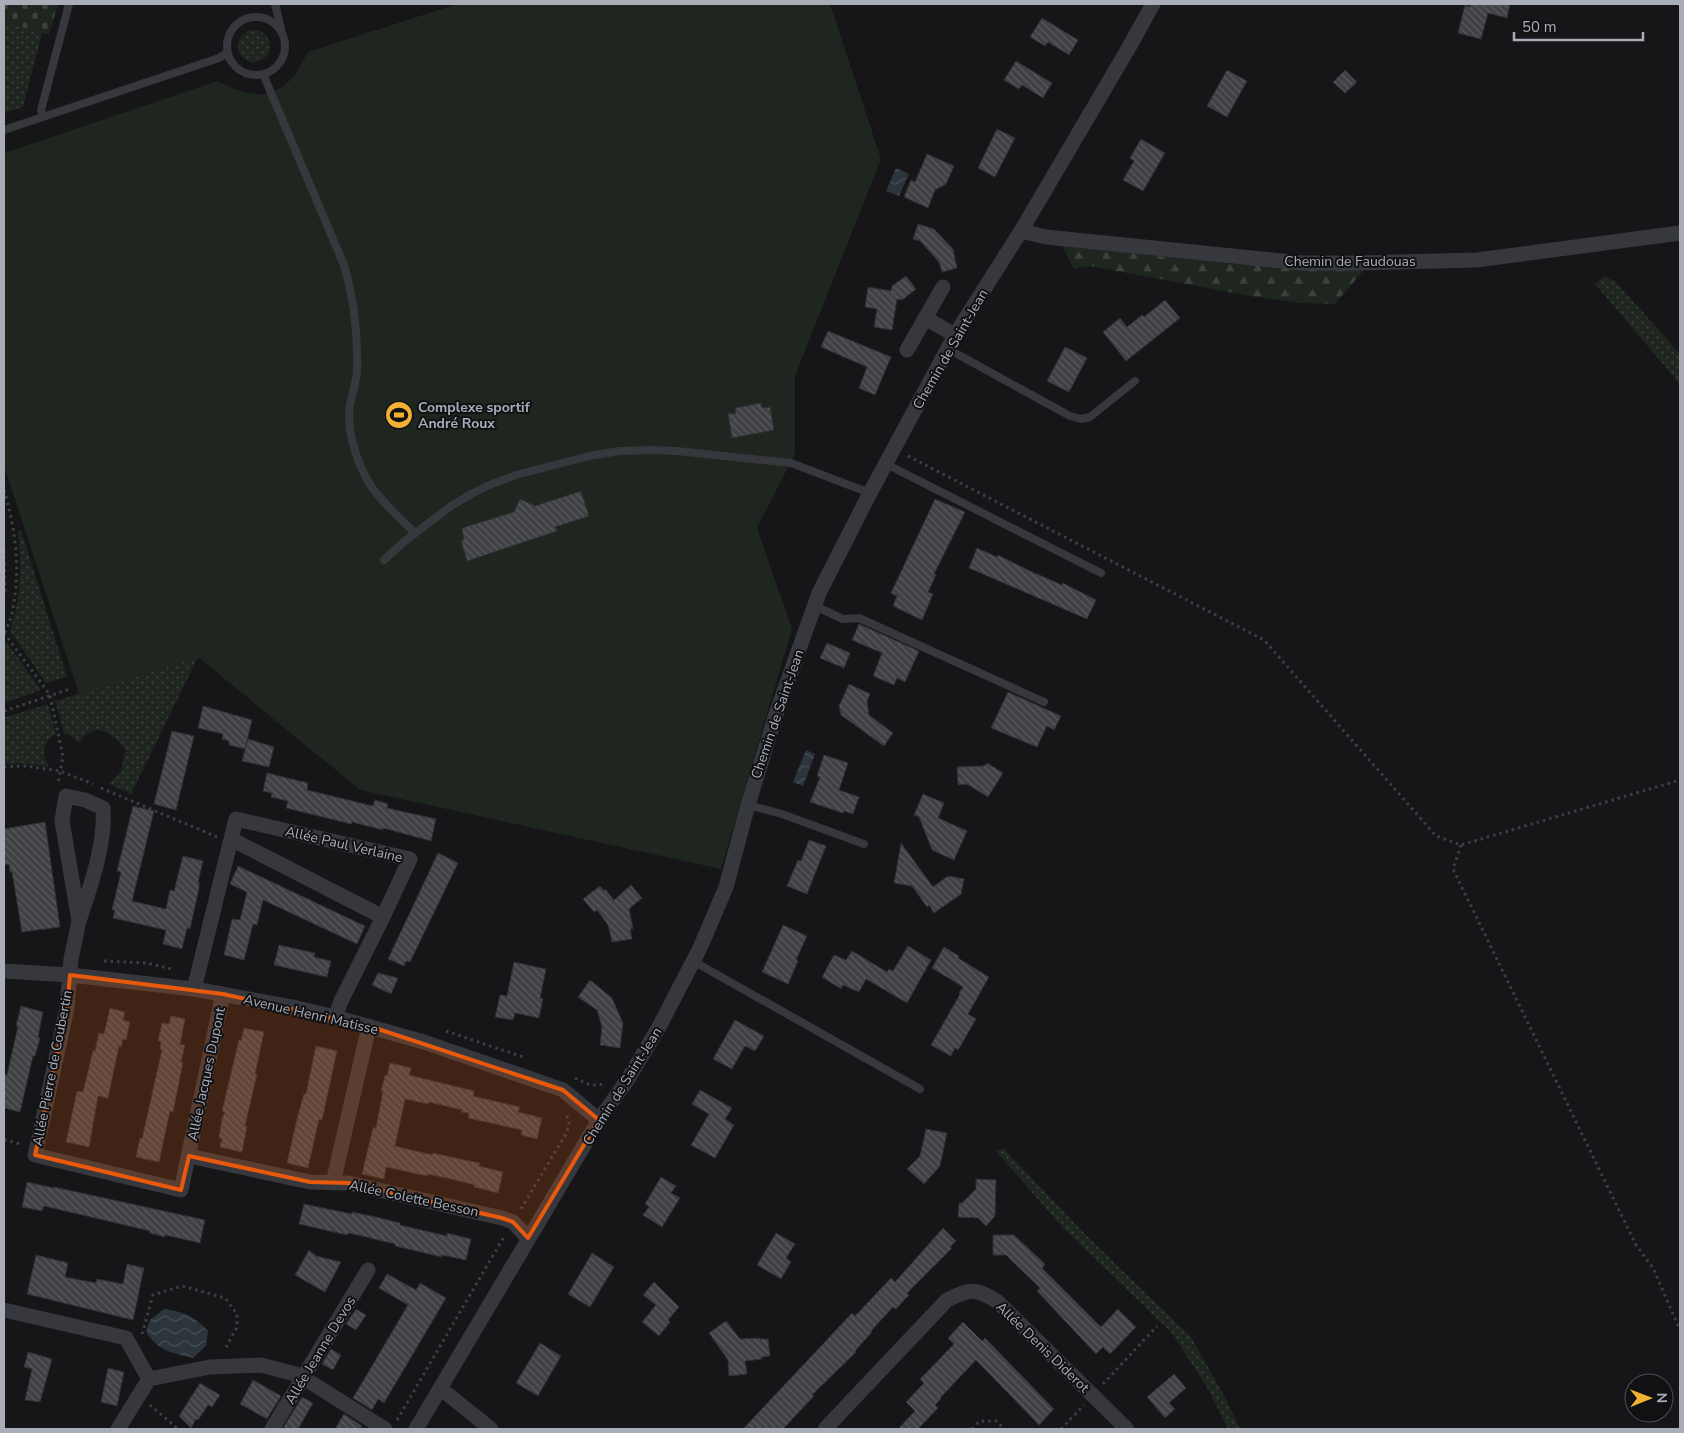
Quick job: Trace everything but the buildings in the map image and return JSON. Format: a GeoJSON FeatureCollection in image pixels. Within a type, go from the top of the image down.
{"type":"FeatureCollection","features":[{"type":"Feature","properties":{"kind":"street","name":"Chemin de Saint-Jean"},"geometry":{"type":"LineString","coordinates":[[416,1429],[599,1120],[628,1079],[659,1027],[700,948],[726,887],[748,804],[776,714],[819,593],[870,493],[948,349],[1021,231],[1153,4]]}},
{"type":"Feature","properties":{"kind":"street","name":"Chemin de Faudouas"},"geometry":{"type":"LineString","coordinates":[[1021,231],[1046,237],[1301,263],[1477,260],[1680,233]]}},
{"type":"Feature","properties":{"kind":"street"},"geometry":{"type":"LineString","coordinates":[[907,350],[943,287]]}},
{"type":"Feature","properties":{"kind":"street"},"geometry":{"type":"LineString","coordinates":[[925,318],[956,335]]}},
{"type":"Feature","properties":{"kind":"street"},"geometry":{"type":"LineString","coordinates":[[70,975],[79,921],[90,890],[104,826],[103,808],[85,800],[66,796],[62,821],[79,921]]}},
{"type":"Feature","properties":{"kind":"street","name":"Allée Paul Verlaine"},"geometry":{"type":"LineString","coordinates":[[194,990],[236,819],[410,859],[335,1017]]}},
{"type":"Feature","properties":{"kind":"street"},"geometry":{"type":"LineString","coordinates":[[231,841],[383,917]]}},
{"type":"Feature","properties":{"kind":"street","name":"Avenue Henri Matisse"},"geometry":{"type":"LineString","coordinates":[[4,971],[70,975],[223,994],[335,1017],[424,1042],[563,1090],[599,1120]]}},
{"type":"Feature","properties":{"kind":"street","name":"Allée Pierre de Coubertin"},"geometry":{"type":"LineString","coordinates":[[70,975],[67,1008],[35,1155],[181,1190],[188,1156]]}},
{"type":"Feature","properties":{"kind":"street","name":"Allée Jacques Dupont"},"geometry":{"type":"LineString","coordinates":[[223,994],[188,1156],[310,1182],[333,1183]]}},
{"type":"Feature","properties":{"kind":"street","name":"Allée Colette Besson"},"geometry":{"type":"LineString","coordinates":[[369,1026],[333,1183],[348,1183],[513,1222]]}},
{"type":"Feature","properties":{"kind":"street"},"geometry":{"type":"LineString","coordinates":[[513,1222],[528,1238]]}},
{"type":"Feature","properties":{"kind":"street","name":"Allée Jeanne Devos"},"geometry":{"type":"LineString","coordinates":[[272,1429],[368,1270]]}},
{"type":"Feature","properties":{"kind":"street","name":"Allée Denis Diderot"},"geometry":{"type":"LineString","coordinates":[[824,1429],[947,1300],[964,1292],[982,1292],[998,1302],[1128,1429]]}},
{"type":"Feature","properties":{"kind":"street"},"geometry":{"type":"LineString","coordinates":[[4,1310],[126,1338],[149,1379]]}},
{"type":"Feature","properties":{"kind":"street"},"geometry":{"type":"LineString","coordinates":[[118,1429],[149,1379],[215,1367],[261,1365],[303,1378],[391,1425]]}},
{"type":"Feature","properties":{"kind":"street"},"geometry":{"type":"LineString","coordinates":[[440,1388],[491,1429]]}},
{"type":"Feature","properties":{"kind":"lane"},"geometry":{"type":"LineString","coordinates":[[43,117],[41,110],[69,4]]}},
{"type":"Feature","properties":{"kind":"lane"},"geometry":{"type":"LineString","coordinates":[[275,4],[283,36],[285,45],[280,63],[274,69],[256,76],[238,70],[227,53],[228,34],[242,20],[251,17],[261,17],[271,21],[278,27],[283,36]]}},
{"type":"Feature","properties":{"kind":"lane"},"geometry":{"type":"LineString","coordinates":[[4,130],[219,58],[227,53]]}},
{"type":"Feature","properties":{"kind":"lane"},"geometry":{"type":"LineString","coordinates":[[263,74],[344,265],[350,284],[356,330],[357,372],[350,406],[354,444],[372,488],[389,508],[416,533]]}},
{"type":"Feature","properties":{"kind":"lane"},"geometry":{"type":"LineString","coordinates":[[948,349],[1070,416],[1081,419],[1090,417],[1135,381]]}},
{"type":"Feature","properties":{"kind":"lane"},"geometry":{"type":"LineString","coordinates":[[384,560],[450,506],[492,484],[516,475],[589,456],[620,451],[677,451],[791,463],[870,493]]}},
{"type":"Feature","properties":{"kind":"lane"},"geometry":{"type":"LineString","coordinates":[[886,464],[1101,574]]}},
{"type":"Feature","properties":{"kind":"lane"},"geometry":{"type":"LineString","coordinates":[[814,606],[843,619],[859,618],[1044,702]]}},
{"type":"Feature","properties":{"kind":"lane"},"geometry":{"type":"LineString","coordinates":[[748,804],[782,814],[864,844]]}},
{"type":"Feature","properties":{"kind":"lane"},"geometry":{"type":"LineString","coordinates":[[693,961],[920,1089]]}},
{"type":"Feature","properties":{"kind":"path"},"geometry":{"type":"LineString","coordinates":[[894,449],[1264,640],[1436,836],[1461,845],[1680,780]]}},
{"type":"Feature","properties":{"kind":"path"},"geometry":{"type":"LineString","coordinates":[[4,490],[12,518],[16,548],[16,582],[12,614],[4,634],[50,695],[63,757],[58,786]]}},
{"type":"Feature","properties":{"kind":"path"},"geometry":{"type":"LineString","coordinates":[[4,550],[4,596]]}},
{"type":"Feature","properties":{"kind":"path"},"geometry":{"type":"LineString","coordinates":[[4,712],[70,689]]}},
{"type":"Feature","properties":{"kind":"path"},"geometry":{"type":"LineString","coordinates":[[4,767],[25,766],[60,771],[231,841]]}},
{"type":"Feature","properties":{"kind":"path"},"geometry":{"type":"LineString","coordinates":[[1461,845],[1453,868],[1636,1245],[1653,1268],[1680,1330]]}},
{"type":"Feature","properties":{"kind":"path","name":"Chemin de Saint-Jean"},"geometry":{"type":"LineString","coordinates":[[391,1425],[567,1132],[569,1123],[558,1100],[569,1075],[594,1085],[602,1085],[612,1077],[623,1076],[628,1079]]}},
{"type":"Feature","properties":{"kind":"path"},"geometry":{"type":"LineString","coordinates":[[136,1356],[153,1294],[182,1286],[225,1298],[237,1314],[237,1326],[215,1367]]}},
{"type":"Feature","properties":{"kind":"path"},"geometry":{"type":"LineString","coordinates":[[1061,1429],[1157,1326]]}},
{"type":"Feature","properties":{"kind":"path"},"geometry":{"type":"LineString","coordinates":[[139,1395],[178,1429]]}},
{"type":"Feature","properties":{"kind":"path"},"geometry":{"type":"LineString","coordinates":[[972,1429],[980,1421],[996,1421],[1004,1429]]}},
{"type":"Feature","properties":{"kind":"highlighted area"},"geometry":{"type":"Polygon","coordinates":[[[70,975],[223,994],[369,1026],[563,1090],[599,1120],[528,1238],[513,1222],[502,1218],[348,1183],[310,1182],[189,1156],[181,1190],[35,1155],[67,1008],[70,975]]]}},
{"type":"Feature","properties":{"kind":"green space"},"geometry":{"type":"Polygon","coordinates":[[[4,4],[58,4],[49,35],[4,22],[4,4]]]}},
{"type":"Feature","properties":{"kind":"green space","name":"Complexe sportif André Roux"},"geometry":{"type":"Polygon","coordinates":[[[457,4],[830,4],[881,159],[795,376],[795,454],[757,528],[792,629],[721,869],[360,790],[198,657],[79,694],[4,466],[4,153],[218,81],[247,93],[266,94],[284,86],[299,69],[308,52],[457,4]]]}},
{"type":"Feature","properties":{"kind":"green space"},"geometry":{"type":"Polygon","coordinates":[[[4,22],[42,33],[23,107],[4,113],[4,22]]]}},
{"type":"Feature","properties":{"kind":"green space"},"geometry":{"type":"Polygon","coordinates":[[[254,30],[260,31],[265,35],[269,40],[269,52],[265,57],[260,61],[254,62],[248,61],[243,57],[239,52],[238,46],[239,40],[243,35],[248,31],[254,30]]]}},
{"type":"Feature","properties":{"kind":"green space"},"geometry":{"type":"Polygon","coordinates":[[[1062,246],[1235,264],[1364,270],[1335,304],[1302,303],[1250,296],[1090,266],[1074,269],[1062,246]]]}},
{"type":"Feature","properties":{"kind":"green space"},"geometry":{"type":"Polygon","coordinates":[[[1604,277],[1615,281],[1680,354],[1680,384],[1595,284],[1604,277]]]}},
{"type":"Feature","properties":{"kind":"green space"},"geometry":{"type":"Polygon","coordinates":[[[21,530],[67,677],[46,683],[10,631],[19,594],[20,557],[18,531],[21,530]]]}},
{"type":"Feature","properties":{"kind":"green space"},"geometry":{"type":"Polygon","coordinates":[[[6,641],[41,690],[4,703],[4,645],[6,641]]]}},
{"type":"Feature","properties":{"kind":"green space"},"geometry":{"type":"Polygon","coordinates":[[[198,657],[131,794],[109,784],[121,772],[125,750],[115,738],[103,731],[91,732],[79,743],[73,737],[64,733],[55,701],[198,657]]]}},
{"type":"Feature","properties":{"kind":"green space"},"geometry":{"type":"Polygon","coordinates":[[[48,704],[56,734],[48,741],[44,749],[45,758],[50,767],[21,763],[4,764],[4,718],[48,704]]]}},
{"type":"Feature","properties":{"kind":"green space"},"geometry":{"type":"Polygon","coordinates":[[[1004,1149],[1088,1237],[1191,1337],[1221,1390],[1240,1429],[1228,1429],[1208,1389],[1172,1333],[1064,1229],[995,1150],[1004,1149]]]}},
{"type":"Feature","properties":{"kind":"water"},"geometry":{"type":"Polygon","coordinates":[[[896,168],[909,174],[899,196],[886,191],[896,168]]]}},
{"type":"Feature","properties":{"kind":"water"},"geometry":{"type":"Polygon","coordinates":[[[806,750],[815,754],[803,786],[793,782],[806,750]]]}},
{"type":"Feature","properties":{"kind":"water"},"geometry":{"type":"Polygon","coordinates":[[[164,1309],[188,1315],[208,1331],[206,1346],[193,1358],[166,1350],[146,1332],[150,1320],[164,1309]]]}},
{"type":"Feature","properties":{"kind":"place","name":"Complexe sportif André Roux"},"geometry":{"type":"Point","coordinates":[399,415]}}]}
